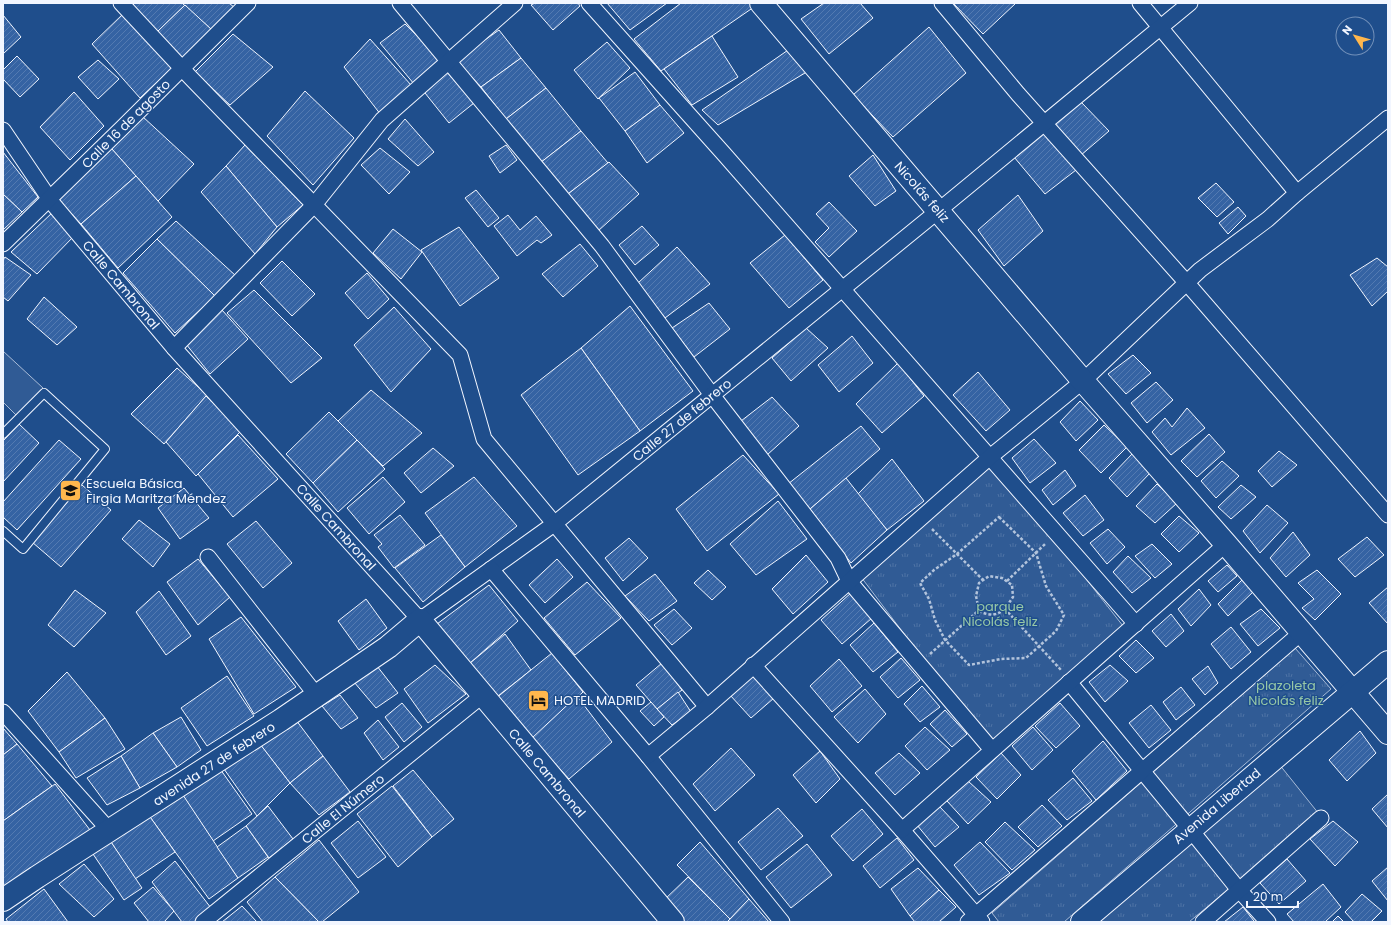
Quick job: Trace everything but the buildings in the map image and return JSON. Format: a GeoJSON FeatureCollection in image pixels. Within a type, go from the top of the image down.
{"type":"FeatureCollection","features":[{"type":"Feature","properties":{"kind":"main road","name":"Nicolás feliz"},"geometry":{"type":"LineString","coordinates":[[761,3],[1083,381],[1226,544],[1388,733]]}},
{"type":"Feature","properties":{"kind":"main road","name":"Calle Cambronal"},"geometry":{"type":"LineString","coordinates":[[420,620],[673,922]]}},
{"type":"Feature","properties":{"kind":"main road","name":"avenida 27 de febrero"},"geometry":{"type":"LineString","coordinates":[[3,900],[275,725],[388,647],[420,620]]}},
{"type":"Feature","properties":{"kind":"main road","name":"Avenida Libertad"},"geometry":{"type":"LineString","coordinates":[[1082,922],[1388,662]]}},
{"type":"Feature","properties":{"kind":"street"},"geometry":{"type":"LineString","coordinates":[[121,3],[460,355],[484,439],[706,707]]}},
{"type":"Feature","properties":{"kind":"street","name":"Calle 16 de agosto"},"geometry":{"type":"LineString","coordinates":[[3,244],[248,3]]}},
{"type":"Feature","properties":{"kind":"street"},"geometry":{"type":"LineString","coordinates":[[400,3],[602,246],[712,395],[838,558],[849,581],[992,750]]}},
{"type":"Feature","properties":{"kind":"street"},"geometry":{"type":"LineString","coordinates":[[174,348],[314,205],[382,120],[515,3]]}},
{"type":"Feature","properties":{"kind":"street"},"geometry":{"type":"LineString","coordinates":[[589,3],[724,154],[1136,624]]}},
{"type":"Feature","properties":{"kind":"street"},"geometry":{"type":"LineString","coordinates":[[942,3],[1044,124],[1186,282],[1388,515]]}},
{"type":"Feature","properties":{"kind":"street"},"geometry":{"type":"LineString","coordinates":[[1140,3],[1297,193]]}},
{"type":"Feature","properties":{"kind":"street","name":"Calle 27 de febrero"},"geometry":{"type":"LineString","coordinates":[[420,620],[554,524],[938,211],[1190,3]]}},
{"type":"Feature","properties":{"kind":"street"},"geometry":{"type":"LineString","coordinates":[[648,756],[990,458],[1083,381],[1186,282],[1268,219],[1297,193],[1388,118]]}},
{"type":"Feature","properties":{"kind":"street","name":"Calle Cambronal"},"geometry":{"type":"LineString","coordinates":[[3,130],[50,198],[174,348],[420,620]]}},
{"type":"Feature","properties":{"kind":"street"},"geometry":{"type":"LineString","coordinates":[[902,830],[992,750],[1065,674],[1136,624],[1226,544]]}},
{"type":"Feature","properties":{"kind":"street"},"geometry":{"type":"LineString","coordinates":[[208,557],[317,696]]}},
{"type":"Feature","properties":{"kind":"street"},"geometry":{"type":"LineString","coordinates":[[491,569],[648,756],[782,922]]}},
{"type":"Feature","properties":{"kind":"street"},"geometry":{"type":"LineString","coordinates":[[753,666],[902,830],[975,920],[1142,770],[1302,632]]}},
{"type":"Feature","properties":{"kind":"street"},"geometry":{"type":"LineString","coordinates":[[1065,674],[1239,890],[1268,922]]}},
{"type":"Feature","properties":{"kind":"street","name":"Calle El Número"},"geometry":{"type":"LineString","coordinates":[[203,922],[483,695]]}},
{"type":"Feature","properties":{"kind":"street"},"geometry":{"type":"LineString","coordinates":[[3,712],[110,831]]}},
{"type":"Feature","properties":{"kind":"street"},"geometry":{"type":"LineString","coordinates":[[1203,922],[1321,818]]}},
{"type":"Feature","properties":{"kind":"lane"},"geometry":{"type":"LineString","coordinates":[[3,434],[44,393],[105,449],[23,549],[3,531]]}},
{"type":"Feature","properties":{"kind":"path"},"geometry":{"type":"LineString","coordinates":[[998,516],[1036,553],[1046,586],[1064,616],[1056,631],[1026,658],[1001,659],[969,665],[945,640],[935,620],[929,600],[920,583],[934,570],[957,554],[998,516]]}},
{"type":"Feature","properties":{"kind":"path"},"geometry":{"type":"LineString","coordinates":[[928,525],[983,580]]}},
{"type":"Feature","properties":{"kind":"path"},"geometry":{"type":"LineString","coordinates":[[1007,582],[1046,543]]}},
{"type":"Feature","properties":{"kind":"path"},"geometry":{"type":"LineString","coordinates":[[989,576],[1002,578],[1007,582],[1012,585],[1013,598],[1005,609],[999,614],[987,615],[979,610],[976,596],[978,583],[989,576]]}},
{"type":"Feature","properties":{"kind":"path"},"geometry":{"type":"LineString","coordinates":[[1005,609],[1065,674]]}},
{"type":"Feature","properties":{"kind":"path"},"geometry":{"type":"LineString","coordinates":[[930,654],[979,610]]}},
{"type":"Feature","properties":{"kind":"path"},"geometry":{"type":"LineString","coordinates":[[925,648],[934,658]]}},
{"type":"Feature","properties":{"kind":"green space"},"geometry":{"type":"Polygon","coordinates":[[[3,351],[43,388],[17,416],[3,402],[3,351]]]}},
{"type":"Feature","properties":{"kind":"green space","name":"parque Nicolás feliz"},"geometry":{"type":"Polygon","coordinates":[[[990,457],[1127,631],[992,750],[858,573],[990,457]]]}},
{"type":"Feature","properties":{"kind":"green space","name":"plazoleta Nicolás feliz"},"geometry":{"type":"Polygon","coordinates":[[[1295,648],[1331,689],[1064,922],[999,922],[992,913],[1295,648]]]}},
{"type":"Feature","properties":{"kind":"green space"},"geometry":{"type":"Polygon","coordinates":[[[1279,764],[1319,814],[1189,922],[1097,922],[1279,764]]]}},
{"type":"Feature","properties":{"kind":"place","name":"Escuela Básica Firgia Maritza Méndez"},"geometry":{"type":"Point","coordinates":[71,490]}},
{"type":"Feature","properties":{"kind":"place","name":"HOTEL MADRID"},"geometry":{"type":"Point","coordinates":[538,700]}}]}
